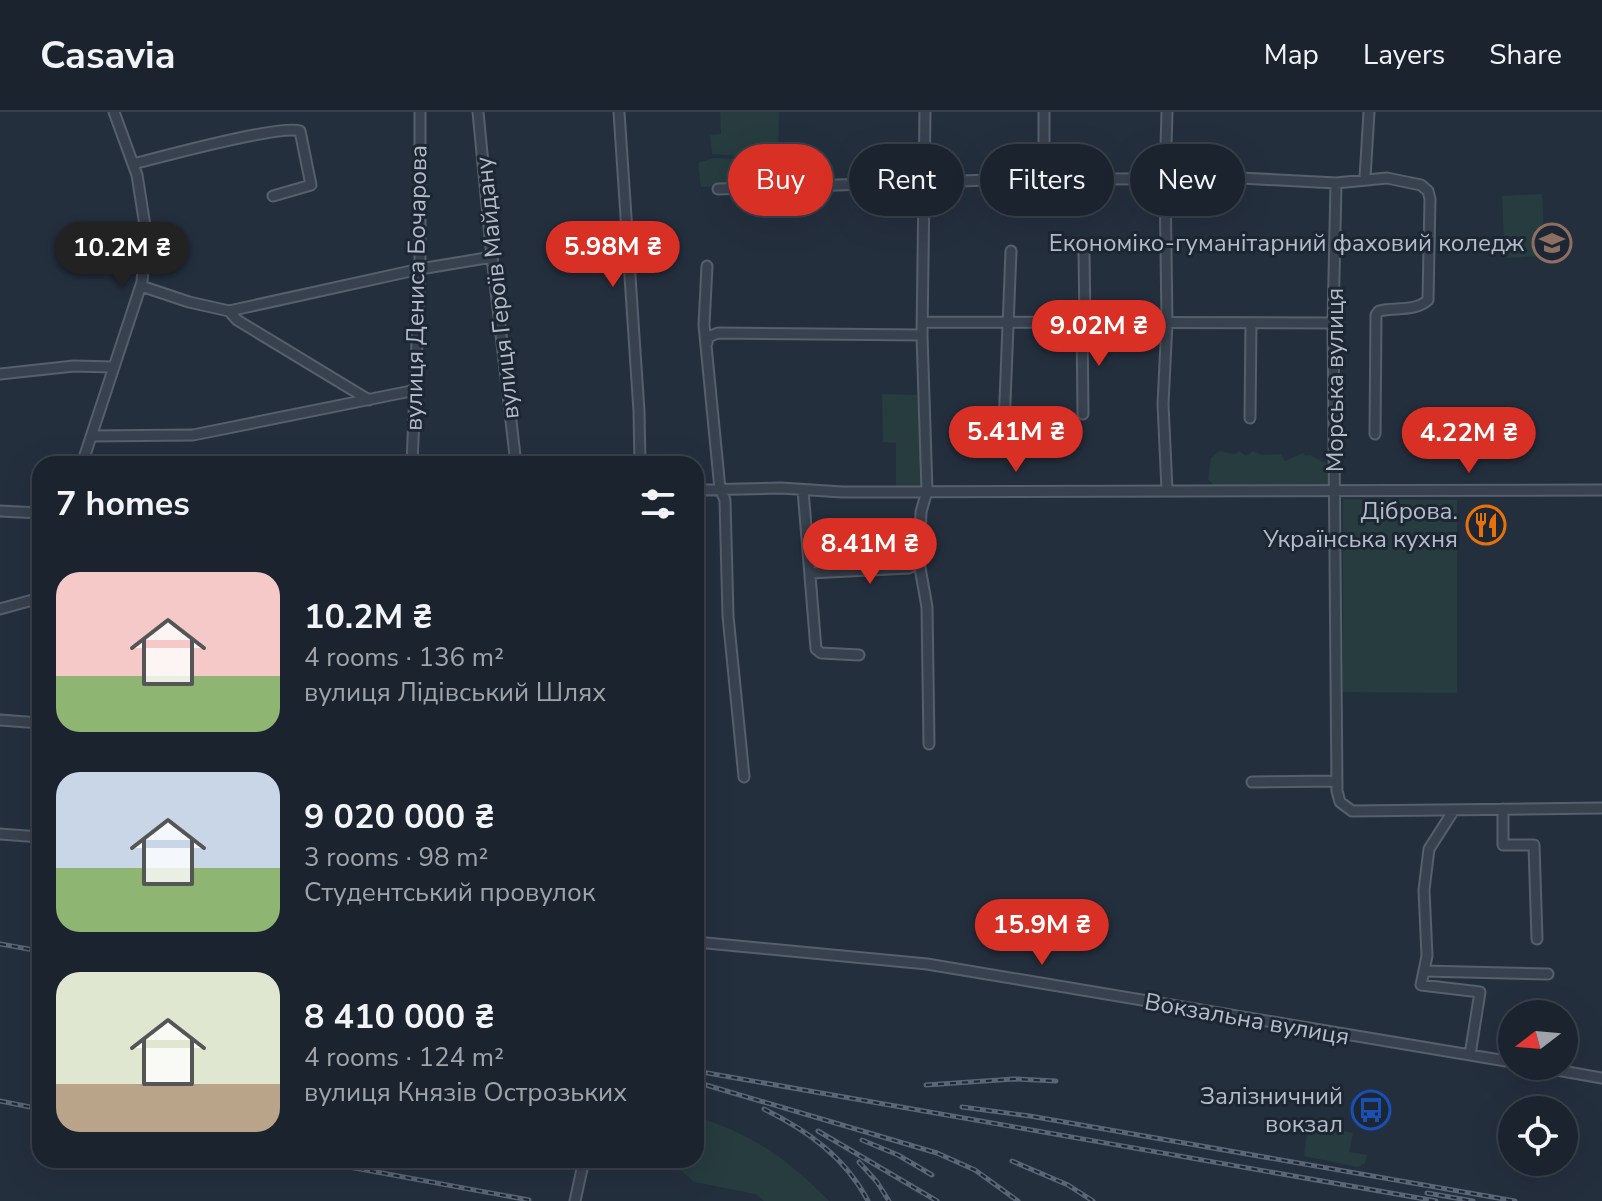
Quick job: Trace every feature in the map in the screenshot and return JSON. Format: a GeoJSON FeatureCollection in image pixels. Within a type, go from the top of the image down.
{"type":"FeatureCollection","features":[{"type":"Feature","properties":{"kind":"street"},"geometry":{"type":"LineString","coordinates":[[85,456],[141,286],[146,232],[133,164],[114,112]]}},
{"type":"Feature","properties":{"kind":"street","name":"вулиця Дениса Бочарова"},"geometry":{"type":"LineString","coordinates":[[412,456],[420,269],[420,112]]}},
{"type":"Feature","properties":{"kind":"street","name":"вулиця Героїв Майдану"},"geometry":{"type":"LineString","coordinates":[[478,112],[515,456]]}},
{"type":"Feature","properties":{"kind":"street"},"geometry":{"type":"LineString","coordinates":[[619,112],[640,456]]}},
{"type":"Feature","properties":{"kind":"street"},"geometry":{"type":"LineString","coordinates":[[925,112],[925,144]]}},
{"type":"Feature","properties":{"kind":"street"},"geometry":{"type":"LineString","coordinates":[[1044,112],[1044,144]]}},
{"type":"Feature","properties":{"kind":"street"},"geometry":{"type":"LineString","coordinates":[[1166,144],[1167,112]]}},
{"type":"Feature","properties":{"kind":"street"},"geometry":{"type":"LineString","coordinates":[[1365,178],[1369,112]]}},
{"type":"Feature","properties":{"kind":"street"},"geometry":{"type":"LineString","coordinates":[[133,164],[270,132],[300,131],[311,185],[273,196]]}},
{"type":"Feature","properties":{"kind":"street"},"geometry":{"type":"LineString","coordinates":[[1245,178],[1336,183],[1387,178],[1421,185],[1428,191],[1428,300],[1417,308],[1390,308],[1376,315],[1375,434]]}},
{"type":"Feature","properties":{"kind":"street"},"geometry":{"type":"LineString","coordinates":[[718,189],[849,183]]}},
{"type":"Feature","properties":{"kind":"street","name":"Морська вулиця"},"geometry":{"type":"LineString","coordinates":[[1336,183],[1333,323],[1337,781],[1340,802],[1352,811],[1454,810]]}},
{"type":"Feature","properties":{"kind":"street"},"geometry":{"type":"LineString","coordinates":[[925,216],[922,335],[927,491],[921,512],[919,562],[927,607],[929,744]]}},
{"type":"Feature","properties":{"kind":"street"},"geometry":{"type":"LineString","coordinates":[[1166,216],[1167,322],[1163,404],[1167,490]]}},
{"type":"Feature","properties":{"kind":"street"},"geometry":{"type":"LineString","coordinates":[[1004,426],[1011,251]]}},
{"type":"Feature","properties":{"kind":"street"},"geometry":{"type":"LineString","coordinates":[[1083,414],[1084,253]]}},
{"type":"Feature","properties":{"kind":"street"},"geometry":{"type":"LineString","coordinates":[[141,286],[229,311],[420,269],[492,257]]}},
{"type":"Feature","properties":{"kind":"street"},"geometry":{"type":"LineString","coordinates":[[707,266],[704,325],[720,489],[725,500],[728,616],[744,777]]}},
{"type":"Feature","properties":{"kind":"street"},"geometry":{"type":"LineString","coordinates":[[229,311],[237,320],[369,400]]}},
{"type":"Feature","properties":{"kind":"street"},"geometry":{"type":"LineString","coordinates":[[923,322],[1333,323]]}},
{"type":"Feature","properties":{"kind":"street"},"geometry":{"type":"LineString","coordinates":[[1250,418],[1251,323]]}},
{"type":"Feature","properties":{"kind":"street"},"geometry":{"type":"LineString","coordinates":[[706,346],[708,337],[718,333],[922,335]]}},
{"type":"Feature","properties":{"kind":"street"},"geometry":{"type":"LineString","coordinates":[[0,374],[74,366],[113,367]]}},
{"type":"Feature","properties":{"kind":"street"},"geometry":{"type":"LineString","coordinates":[[92,436],[193,435],[416,390]]}},
{"type":"Feature","properties":{"kind":"street"},"geometry":{"type":"LineString","coordinates":[[704,490],[1602,490]]}},
{"type":"Feature","properties":{"kind":"street"},"geometry":{"type":"LineString","coordinates":[[803,490],[816,649],[821,653],[859,655]]}},
{"type":"Feature","properties":{"kind":"street"},"geometry":{"type":"LineString","coordinates":[[0,511],[32,513]]}},
{"type":"Feature","properties":{"kind":"street"},"geometry":{"type":"LineString","coordinates":[[810,573],[909,568],[919,562]]}},
{"type":"Feature","properties":{"kind":"street"},"geometry":{"type":"LineString","coordinates":[[0,609],[32,600]]}},
{"type":"Feature","properties":{"kind":"street"},"geometry":{"type":"LineString","coordinates":[[0,720],[32,722]]}},
{"type":"Feature","properties":{"kind":"street"},"geometry":{"type":"LineString","coordinates":[[1252,782],[1337,781]]}},
{"type":"Feature","properties":{"kind":"street"},"geometry":{"type":"LineString","coordinates":[[1480,992],[1421,985],[1427,956],[1424,890],[1429,849],[1454,810],[1602,808]]}},
{"type":"Feature","properties":{"kind":"street"},"geometry":{"type":"LineString","coordinates":[[1503,809],[1503,845],[1534,845],[1537,939]]}},
{"type":"Feature","properties":{"kind":"street"},"geometry":{"type":"LineString","coordinates":[[0,834],[32,836]]}},
{"type":"Feature","properties":{"kind":"street","name":"Вокзальна вулиця"},"geometry":{"type":"LineString","coordinates":[[704,943],[927,964],[1498,1060]]}},
{"type":"Feature","properties":{"kind":"street"},"geometry":{"type":"LineString","coordinates":[[1424,971],[1548,974]]}},
{"type":"Feature","properties":{"kind":"street"},"geometry":{"type":"LineString","coordinates":[[1470,1055],[1484,972]]}},
{"type":"Feature","properties":{"kind":"street"},"geometry":{"type":"LineString","coordinates":[[1578,1074],[1602,1078]]}},
{"type":"Feature","properties":{"kind":"street"},"geometry":{"type":"LineString","coordinates":[[575,1201],[582,1168]]}},
{"type":"Feature","properties":{"kind":"green space"},"geometry":{"type":"Polygon","coordinates":[[[720,112],[779,112],[778,144],[728,144],[728,155],[712,154],[710,135],[721,134],[720,112]]]}},
{"type":"Feature","properties":{"kind":"green space"},"geometry":{"type":"Polygon","coordinates":[[[713,158],[728,159],[728,185],[701,187],[698,163],[713,158]]]}},
{"type":"Feature","properties":{"kind":"green space"},"geometry":{"type":"Polygon","coordinates":[[[1542,194],[1545,256],[1505,258],[1502,196],[1542,194]]]}},
{"type":"Feature","properties":{"kind":"green space"},"geometry":{"type":"Polygon","coordinates":[[[882,394],[919,395],[921,486],[896,486],[896,443],[883,442],[882,394]]]}},
{"type":"Feature","properties":{"kind":"green space"},"geometry":{"type":"Polygon","coordinates":[[[1219,451],[1235,454],[1239,451],[1246,456],[1253,451],[1262,455],[1281,454],[1285,461],[1303,453],[1310,455],[1332,467],[1330,483],[1326,486],[1214,485],[1208,479],[1211,458],[1219,451]]]}},
{"type":"Feature","properties":{"kind":"green space"},"geometry":{"type":"Polygon","coordinates":[[[1343,499],[1457,500],[1457,693],[1343,692],[1343,499]]]}},
{"type":"Feature","properties":{"kind":"green space"},"geometry":{"type":"Polygon","coordinates":[[[704,1120],[734,1131],[768,1150],[829,1201],[764,1201],[756,1194],[694,1182],[682,1171],[668,1168],[704,1168],[704,1120]]]}},
{"type":"Feature","properties":{"kind":"green space"},"geometry":{"type":"Polygon","coordinates":[[[1308,1124],[1353,1133],[1349,1152],[1367,1155],[1365,1163],[1358,1167],[1304,1156],[1308,1124]]]}},
{"type":"Feature","properties":{"kind":"railway"},"geometry":{"type":"LineString","coordinates":[[0,944],[32,950]]}},
{"type":"Feature","properties":{"kind":"railway"},"geometry":{"type":"LineString","coordinates":[[704,1072],[1436,1201]]}},
{"type":"Feature","properties":{"kind":"railway"},"geometry":{"type":"LineString","coordinates":[[926,1085],[1014,1079],[1056,1081]]}},
{"type":"Feature","properties":{"kind":"railway"},"geometry":{"type":"LineString","coordinates":[[704,1084],[937,1153],[975,1170],[1018,1201]]}},
{"type":"Feature","properties":{"kind":"railway"},"geometry":{"type":"LineString","coordinates":[[0,1101],[32,1107]]}},
{"type":"Feature","properties":{"kind":"railway"},"geometry":{"type":"LineString","coordinates":[[962,1107],[1030,1116],[1515,1201]]}},
{"type":"Feature","properties":{"kind":"railway"},"geometry":{"type":"LineString","coordinates":[[764,1109],[796,1126],[837,1158],[868,1201]]}},
{"type":"Feature","properties":{"kind":"railway"},"geometry":{"type":"LineString","coordinates":[[818,1131],[937,1201]]}},
{"type":"Feature","properties":{"kind":"railway"},"geometry":{"type":"LineString","coordinates":[[862,1140],[898,1155],[932,1175]]}},
{"type":"Feature","properties":{"kind":"railway"},"geometry":{"type":"LineString","coordinates":[[1012,1161],[1068,1185],[1093,1201]]}},
{"type":"Feature","properties":{"kind":"railway"},"geometry":{"type":"LineString","coordinates":[[859,1162],[889,1201]]}},
{"type":"Feature","properties":{"kind":"railway"},"geometry":{"type":"LineString","coordinates":[[355,1168],[529,1200]]}},
{"type":"Feature","properties":{"kind":"railway"},"geometry":{"type":"LineString","coordinates":[[1427,1193],[1473,1201]]}},
{"type":"Feature","properties":{"kind":"place","name":"Економіко-гуманітарний фаховий коледж"},"geometry":{"type":"Point","coordinates":[1552,243]}},
{"type":"Feature","properties":{"kind":"place","name":"Діброва. Українська кухня"},"geometry":{"type":"Point","coordinates":[1486,525]}},
{"type":"Feature","properties":{"kind":"place","name":"Залізничний вокзал"},"geometry":{"type":"Point","coordinates":[1371,1110]}}]}
